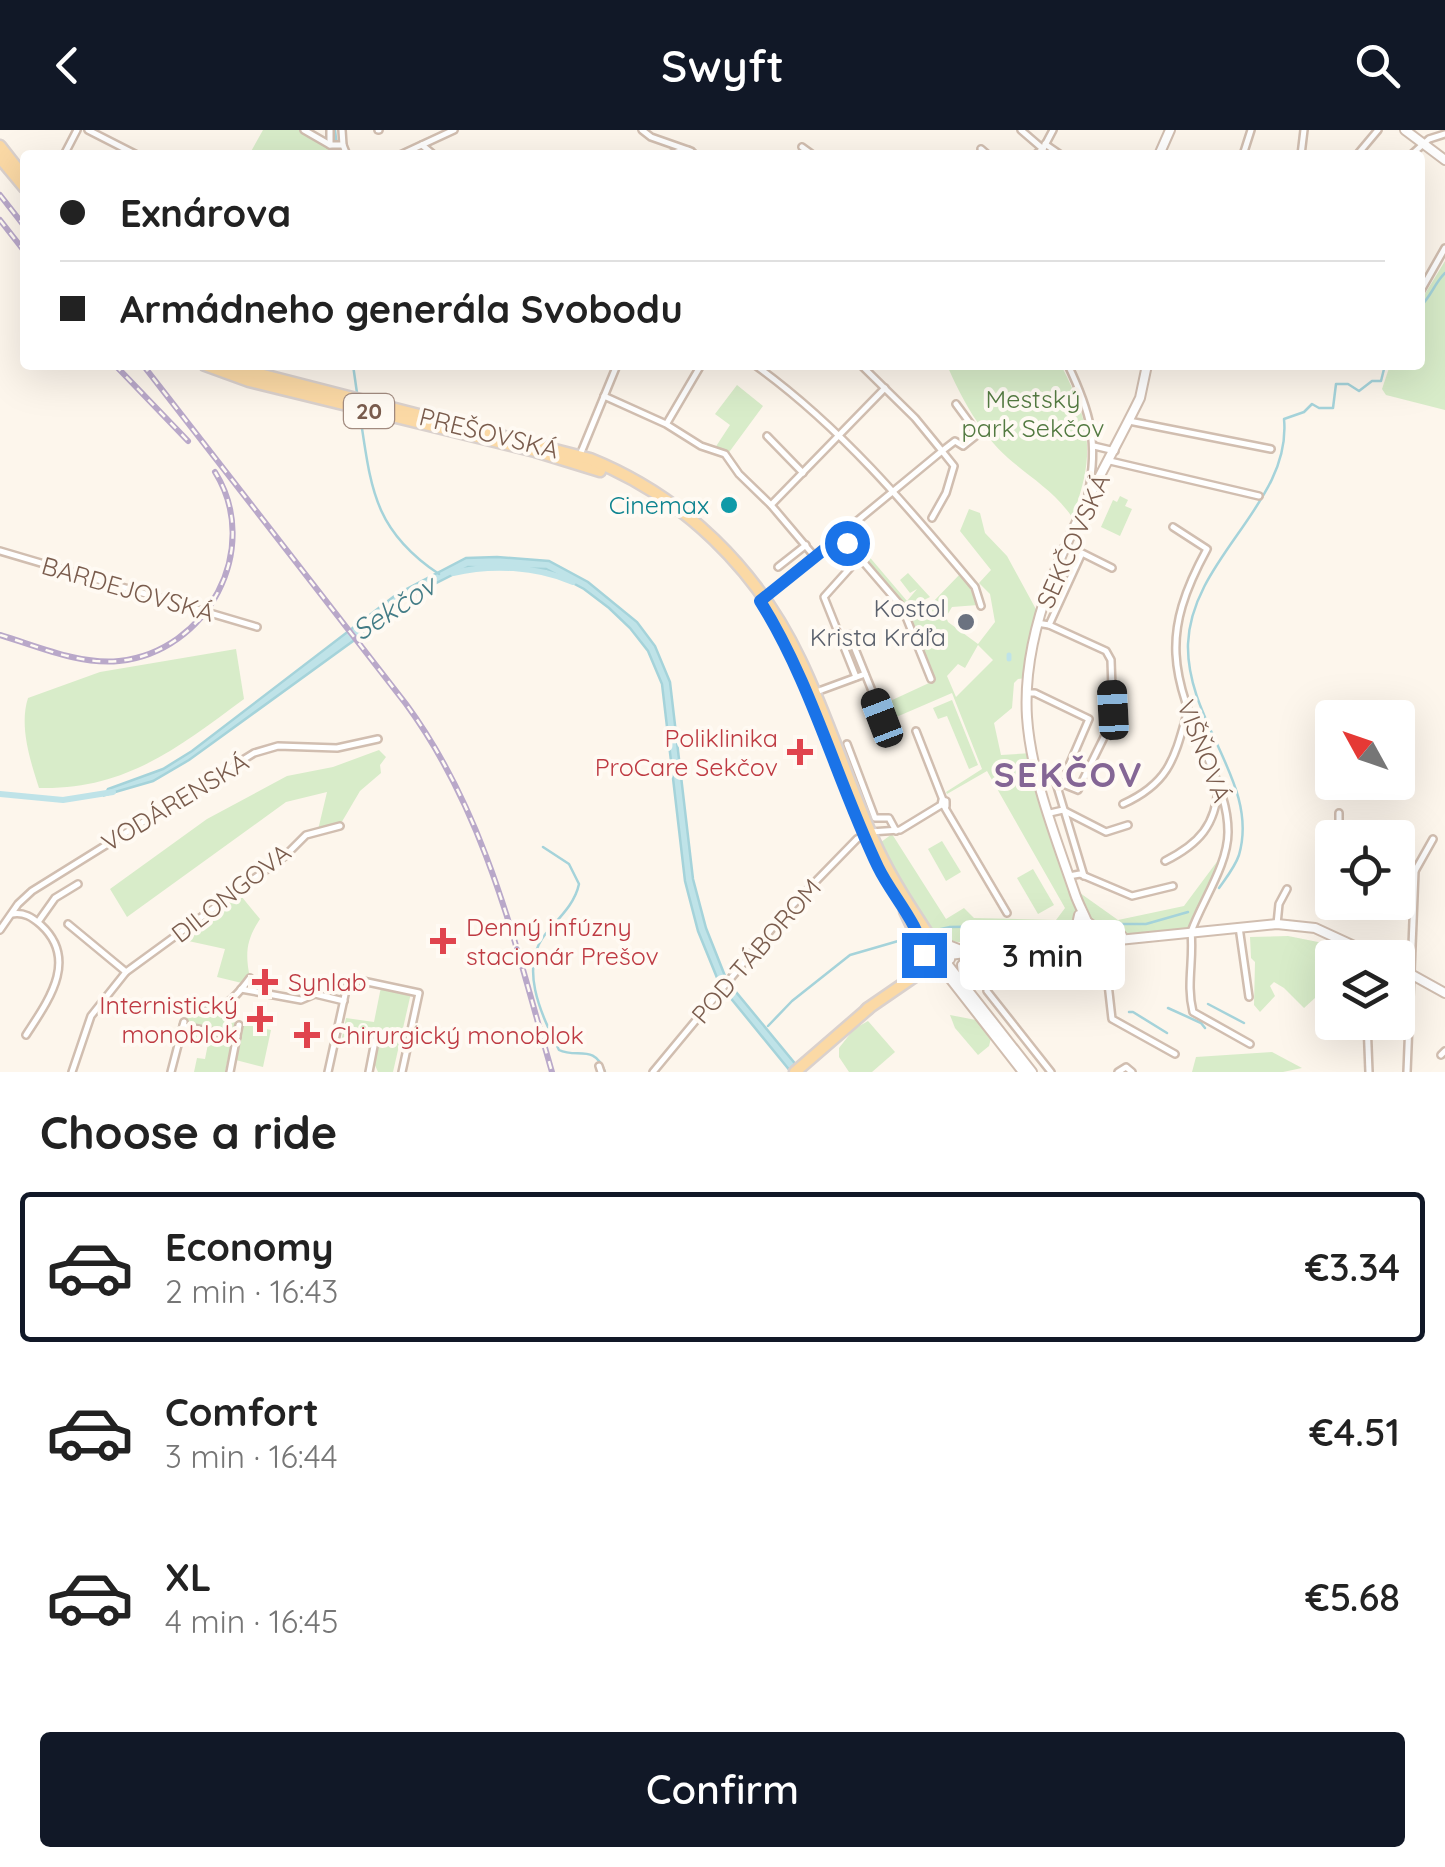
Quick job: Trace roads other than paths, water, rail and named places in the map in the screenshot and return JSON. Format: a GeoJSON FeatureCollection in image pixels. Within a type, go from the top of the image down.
{"type":"FeatureCollection","features":[{"type":"Feature","properties":{"kind":"main road"},"geometry":{"type":"LineString","coordinates":[[0,146],[20,172]]}},
{"type":"Feature","properties":{"kind":"main road"},"geometry":{"type":"LineString","coordinates":[[0,158],[20,182]]}},
{"type":"Feature","properties":{"kind":"main road","name":"PREŠOVSKÁ"},"geometry":{"type":"LineString","coordinates":[[219,370],[255,383],[577,454]]}},
{"type":"Feature","properties":{"kind":"main road","name":"PREŠOVSKÁ"},"geometry":{"type":"LineString","coordinates":[[244,370],[577,454]]}},
{"type":"Feature","properties":{"kind":"main road","name":"20"},"geometry":{"type":"LineString","coordinates":[[577,454],[640,482],[684,512],[722,547],[765,597],[792,644],[879,869],[915,929],[924,952],[916,968]]}},
{"type":"Feature","properties":{"kind":"main road","name":"20"},"geometry":{"type":"LineString","coordinates":[[577,454],[680,517],[765,597]]}},
{"type":"Feature","properties":{"kind":"main road","name":"20"},"geometry":{"type":"LineString","coordinates":[[867,833],[940,960]]}},
{"type":"Feature","properties":{"kind":"main road"},"geometry":{"type":"LineString","coordinates":[[915,929],[940,960]]}},
{"type":"Feature","properties":{"kind":"main road"},"geometry":{"type":"LineString","coordinates":[[795,1072],[916,968],[940,960]]}},
{"type":"Feature","properties":{"kind":"main road"},"geometry":{"type":"LineString","coordinates":[[867,1009],[940,960]]}},
{"type":"Feature","properties":{"kind":"street"},"geometry":{"type":"LineString","coordinates":[[88,130],[127,150]]}},
{"type":"Feature","properties":{"kind":"street"},"geometry":{"type":"LineString","coordinates":[[304,130],[337,145]]}},
{"type":"Feature","properties":{"kind":"street"},"geometry":{"type":"LineString","coordinates":[[330,130],[342,150]]}},
{"type":"Feature","properties":{"kind":"street"},"geometry":{"type":"LineString","coordinates":[[337,145],[342,130]]}},
{"type":"Feature","properties":{"kind":"street"},"geometry":{"type":"LineString","coordinates":[[411,150],[454,130]]}},
{"type":"Feature","properties":{"kind":"street"},"geometry":{"type":"LineString","coordinates":[[642,130],[684,150]]}},
{"type":"Feature","properties":{"kind":"street"},"geometry":{"type":"LineString","coordinates":[[1022,130],[1052,150]]}},
{"type":"Feature","properties":{"kind":"street"},"geometry":{"type":"LineString","coordinates":[[1040,150],[1053,130]]}},
{"type":"Feature","properties":{"kind":"street"},"geometry":{"type":"LineString","coordinates":[[1361,150],[1378,130]]}},
{"type":"Feature","properties":{"kind":"street"},"geometry":{"type":"LineString","coordinates":[[1405,130],[1445,160]]}},
{"type":"Feature","properties":{"kind":"street"},"geometry":{"type":"LineString","coordinates":[[1416,150],[1445,134]]}},
{"type":"Feature","properties":{"kind":"street"},"geometry":{"type":"LineString","coordinates":[[422,145],[428,150]]}},
{"type":"Feature","properties":{"kind":"street"},"geometry":{"type":"LineString","coordinates":[[802,147],[806,150]]}},
{"type":"Feature","properties":{"kind":"street"},"geometry":{"type":"LineString","coordinates":[[1425,283],[1445,248]]}},
{"type":"Feature","properties":{"kind":"street"},"geometry":{"type":"LineString","coordinates":[[577,454],[615,370]]}},
{"type":"Feature","properties":{"kind":"street"},"geometry":{"type":"LineString","coordinates":[[666,424],[697,370]]}},
{"type":"Feature","properties":{"kind":"street"},"geometry":{"type":"LineString","coordinates":[[761,370],[813,410],[894,492],[975,587],[981,606]]}},
{"type":"Feature","properties":{"kind":"street"},"geometry":{"type":"LineString","coordinates":[[866,370],[916,418],[954,466],[932,518]]}},
{"type":"Feature","properties":{"kind":"street"},"geometry":{"type":"LineString","coordinates":[[1070,370],[1084,398],[1094,446],[1092,473],[1077,524]]}},
{"type":"Feature","properties":{"kind":"street","name":"SEKČOVSKÁ"},"geometry":{"type":"LineString","coordinates":[[1089,943],[1034,758],[1027,693],[1037,624],[1050,582],[1129,421],[1145,370]]}},
{"type":"Feature","properties":{"kind":"street"},"geometry":{"type":"LineString","coordinates":[[771,505],[885,388]]}},
{"type":"Feature","properties":{"kind":"street"},"geometry":{"type":"LineString","coordinates":[[604,396],[724,454],[815,557]]}},
{"type":"Feature","properties":{"kind":"street"},"geometry":{"type":"LineString","coordinates":[[765,597],[955,441],[964,446],[978,434],[956,404]]}},
{"type":"Feature","properties":{"kind":"street"},"geometry":{"type":"LineString","coordinates":[[1129,421],[1271,449]]}},
{"type":"Feature","properties":{"kind":"street"},"geometry":{"type":"LineString","coordinates":[[767,436],[803,472]]}},
{"type":"Feature","properties":{"kind":"street"},"geometry":{"type":"LineString","coordinates":[[1094,446],[1115,451]]}},
{"type":"Feature","properties":{"kind":"street"},"geometry":{"type":"LineString","coordinates":[[1110,461],[1259,496]]}},
{"type":"Feature","properties":{"kind":"street","name":"VIŠŇOVÁ"},"geometry":{"type":"LineString","coordinates":[[1174,528],[1207,549],[1178,615],[1174,642],[1176,670],[1187,714],[1218,784],[1227,815],[1226,846],[1191,932]]}},
{"type":"Feature","properties":{"kind":"street"},"geometry":{"type":"LineString","coordinates":[[841,536],[855,564],[902,608],[930,679]]}},
{"type":"Feature","properties":{"kind":"street"},"geometry":{"type":"LineString","coordinates":[[778,568],[806,546]]}},
{"type":"Feature","properties":{"kind":"street","name":"BARDEJOVSKÁ"},"geometry":{"type":"LineString","coordinates":[[0,551],[257,627]]}},
{"type":"Feature","properties":{"kind":"street"},"geometry":{"type":"LineString","coordinates":[[1049,626],[1082,554],[1112,568]]}},
{"type":"Feature","properties":{"kind":"street"},"geometry":{"type":"LineString","coordinates":[[855,564],[824,597],[856,678]]}},
{"type":"Feature","properties":{"kind":"street"},"geometry":{"type":"LineString","coordinates":[[1037,624],[1100,648],[1110,660],[1114,719],[1078,790],[1058,782],[1062,810],[1084,876]]}},
{"type":"Feature","properties":{"kind":"street"},"geometry":{"type":"LineString","coordinates":[[849,634],[882,718]]}},
{"type":"Feature","properties":{"kind":"street"},"geometry":{"type":"LineString","coordinates":[[812,695],[864,674]]}},
{"type":"Feature","properties":{"kind":"street"},"geometry":{"type":"LineString","coordinates":[[1027,693],[1035,693],[1088,719],[1067,770]]}},
{"type":"Feature","properties":{"kind":"street"},"geometry":{"type":"LineString","coordinates":[[1123,804],[1144,795],[1172,764],[1187,714]]}},
{"type":"Feature","properties":{"kind":"street"},"geometry":{"type":"LineString","coordinates":[[916,731],[943,804],[1007,913]]}},
{"type":"Feature","properties":{"kind":"street","name":"VODÁRENSKÁ"},"geometry":{"type":"LineString","coordinates":[[0,930],[32,891],[254,753],[278,746],[337,748],[378,738]]}},
{"type":"Feature","properties":{"kind":"street"},"geometry":{"type":"LineString","coordinates":[[847,744],[875,818],[889,818],[894,831]]}},
{"type":"Feature","properties":{"kind":"street"},"geometry":{"type":"LineString","coordinates":[[1166,862],[1184,852],[1216,815],[1218,784]]}},
{"type":"Feature","properties":{"kind":"street"},"geometry":{"type":"LineString","coordinates":[[877,848],[879,838],[943,804]]}},
{"type":"Feature","properties":{"kind":"street"},"geometry":{"type":"LineString","coordinates":[[1050,813],[1062,810],[1106,832],[1128,825]]}},
{"type":"Feature","properties":{"kind":"street"},"geometry":{"type":"LineString","coordinates":[[1339,813],[1339,820]]}},
{"type":"Feature","properties":{"kind":"street"},"geometry":{"type":"LineString","coordinates":[[1216,815],[1227,815]]}},
{"type":"Feature","properties":{"kind":"street","name":"DILONGOVA"},"geometry":{"type":"LineString","coordinates":[[72,1072],[91,1016],[126,972],[259,875],[306,835],[340,826]]}},
{"type":"Feature","properties":{"kind":"street"},"geometry":{"type":"LineString","coordinates":[[867,833],[894,831]]}},
{"type":"Feature","properties":{"kind":"street","name":"POD TÁBOROM"},"geometry":{"type":"LineString","coordinates":[[653,1072],[795,902],[867,833]]}},
{"type":"Feature","properties":{"kind":"street"},"geometry":{"type":"LineString","coordinates":[[1415,871],[1433,839]]}},
{"type":"Feature","properties":{"kind":"street"},"geometry":{"type":"LineString","coordinates":[[1069,876],[1084,876],[1132,896],[1172,886]]}},
{"type":"Feature","properties":{"kind":"street"},"geometry":{"type":"LineString","coordinates":[[38,922],[55,898],[78,884]]}},
{"type":"Feature","properties":{"kind":"street"},"geometry":{"type":"LineString","coordinates":[[1277,924],[1279,904],[1287,889]]}},
{"type":"Feature","properties":{"kind":"street"},"geometry":{"type":"LineString","coordinates":[[10,916],[23,913],[38,922],[56,946],[60,968],[52,992],[26,1034]]}},
{"type":"Feature","properties":{"kind":"street"},"geometry":{"type":"LineString","coordinates":[[940,960],[1060,945],[1075,934],[1081,916],[1101,932],[1142,937]]}},
{"type":"Feature","properties":{"kind":"street"},"geometry":{"type":"LineString","coordinates":[[68,924],[126,972]]}},
{"type":"Feature","properties":{"kind":"street"},"geometry":{"type":"LineString","coordinates":[[927,934],[951,948],[990,949],[1277,924],[1315,928],[1341,940]]}},
{"type":"Feature","properties":{"kind":"street"},"geometry":{"type":"LineString","coordinates":[[1239,927],[1249,997]]}},
{"type":"Feature","properties":{"kind":"street"},"geometry":{"type":"LineString","coordinates":[[1191,932],[1188,971],[1193,1012],[1250,1044]]}},
{"type":"Feature","properties":{"kind":"street"},"geometry":{"type":"LineString","coordinates":[[1089,943],[1092,958]]}},
{"type":"Feature","properties":{"kind":"street"},"geometry":{"type":"LineString","coordinates":[[940,960],[990,949]]}},
{"type":"Feature","properties":{"kind":"street"},"geometry":{"type":"LineString","coordinates":[[967,990],[962,967],[972,956]]}},
{"type":"Feature","properties":{"kind":"street"},"geometry":{"type":"LineString","coordinates":[[1004,966],[1106,957],[1112,1019],[1175,1054]]}},
{"type":"Feature","properties":{"kind":"street"},"geometry":{"type":"LineString","coordinates":[[940,960],[948,976],[1023,1072]]}},
{"type":"Feature","properties":{"kind":"street"},"geometry":{"type":"LineString","coordinates":[[940,960],[1032,1072]]}},
{"type":"Feature","properties":{"kind":"street"},"geometry":{"type":"LineString","coordinates":[[888,996],[929,973],[948,976]]}},
{"type":"Feature","properties":{"kind":"street"},"geometry":{"type":"LineString","coordinates":[[1415,977],[1445,993]]}},
{"type":"Feature","properties":{"kind":"street"},"geometry":{"type":"LineString","coordinates":[[176,1008],[203,1013],[216,1010],[250,978]]}},
{"type":"Feature","properties":{"kind":"street"},"geometry":{"type":"LineString","coordinates":[[328,1072],[348,981],[420,993],[402,1072]]}},
{"type":"Feature","properties":{"kind":"street"},"geometry":{"type":"LineString","coordinates":[[241,989],[302,1000],[316,994],[344,1000]]}},
{"type":"Feature","properties":{"kind":"street"},"geometry":{"type":"LineString","coordinates":[[987,992],[1050,1072]]}},
{"type":"Feature","properties":{"kind":"street"},"geometry":{"type":"LineString","coordinates":[[171,1072],[184,1024],[237,1037]]}},
{"type":"Feature","properties":{"kind":"street"},"geometry":{"type":"LineString","coordinates":[[230,1069],[240,1024]]}},
{"type":"Feature","properties":{"kind":"street"},"geometry":{"type":"LineString","coordinates":[[369,1072],[372,1039],[383,1042]]}},
{"type":"Feature","properties":{"kind":"street"},"geometry":{"type":"LineString","coordinates":[[1367,1040],[1369,1072]]}},
{"type":"Feature","properties":{"kind":"street"},"geometry":{"type":"LineString","coordinates":[[1407,1072],[1408,1040]]}},
{"type":"Feature","properties":{"kind":"street"},"geometry":{"type":"LineString","coordinates":[[1120,1071],[1128,1067],[1132,1072]]}},
{"type":"Feature","properties":{"kind":"water"},"geometry":{"type":"Polygon","coordinates":[[[466,558],[549,561],[588,582],[637,622],[655,646],[670,682],[693,879],[706,928],[727,981],[802,1072],[791,1072],[720,985],[698,931],[685,881],[662,684],[648,651],[609,608],[546,569],[468,567],[401,601],[360,636],[189,760],[153,781],[105,795],[108,789],[163,769],[192,751],[397,594],[466,558]]]}},
{"type":"Feature","properties":{"kind":"waterway"},"geometry":{"type":"LineString","coordinates":[[335,130],[337,150]]}},
{"type":"Feature","properties":{"kind":"waterway"},"geometry":{"type":"LineString","coordinates":[[1425,300],[1445,273]]}},
{"type":"Feature","properties":{"kind":"waterway"},"geometry":{"type":"LineString","coordinates":[[354,370],[357,393]]}},
{"type":"Feature","properties":{"kind":"waterway"},"geometry":{"type":"LineString","coordinates":[[1219,888],[1239,855],[1243,828],[1232,777],[1190,673],[1188,644],[1193,613],[1205,584],[1273,478],[1282,449],[1284,419],[1304,412],[1312,404],[1333,408],[1336,384],[1348,384],[1359,391],[1372,381],[1381,381],[1384,370]]}},
{"type":"Feature","properties":{"kind":"waterway"},"geometry":{"type":"LineString","coordinates":[[360,415],[379,505],[400,541],[439,574]]}},
{"type":"Feature","properties":{"kind":"waterway","name":"Sekčov"},"geometry":{"type":"LineString","coordinates":[[453,573],[513,568],[573,582]]}},
{"type":"Feature","properties":{"kind":"waterway","name":"Sekčov"},"geometry":{"type":"LineString","coordinates":[[0,794],[63,800],[113,792]]}},
{"type":"Feature","properties":{"kind":"waterway"},"geometry":{"type":"LineString","coordinates":[[543,847],[569,864],[579,884],[571,903],[539,944],[534,959],[539,1005],[559,1050],[590,1055],[605,1072]]}},
{"type":"Feature","properties":{"kind":"waterway"},"geometry":{"type":"LineString","coordinates":[[1101,924],[1146,924],[1188,912]]}},
{"type":"Feature","properties":{"kind":"waterway"},"geometry":{"type":"LineString","coordinates":[[932,931],[950,927],[1068,925]]}},
{"type":"Feature","properties":{"kind":"waterway"},"geometry":{"type":"LineString","coordinates":[[768,1026],[792,1001],[850,955],[912,937]]}},
{"type":"Feature","properties":{"kind":"waterway"},"geometry":{"type":"LineString","coordinates":[[1208,1004],[1244,1023]]}},
{"type":"Feature","properties":{"kind":"waterway"},"geometry":{"type":"LineString","coordinates":[[1168,1008],[1205,1028]]}},
{"type":"Feature","properties":{"kind":"waterway"},"geometry":{"type":"LineString","coordinates":[[1129,1012],[1167,1033]]}},
{"type":"Feature","properties":{"kind":"railway"},"geometry":{"type":"LineString","coordinates":[[0,195],[20,221]]}},
{"type":"Feature","properties":{"kind":"railway"},"geometry":{"type":"LineString","coordinates":[[0,220],[20,246]]}},
{"type":"Feature","properties":{"kind":"railway"},"geometry":{"type":"LineString","coordinates":[[120,370],[188,441]]}},
{"type":"Feature","properties":{"kind":"railway"},"geometry":{"type":"LineString","coordinates":[[147,370],[406,704],[434,746],[478,835],[495,881],[552,1072]]}},
{"type":"Feature","properties":{"kind":"railway"},"geometry":{"type":"LineString","coordinates":[[0,635],[58,654],[104,661],[150,653],[178,638],[201,618],[218,592],[229,563],[233,533],[228,502],[215,472]]}},
{"type":"Feature","properties":{"kind":"place","name":"Cinemax"},"geometry":{"type":"Point","coordinates":[729,505]}},
{"type":"Feature","properties":{"kind":"place","name":"Kostol Krista Kráľa"},"geometry":{"type":"Point","coordinates":[966,622]}},
{"type":"Feature","properties":{"kind":"place","name":"Poliklinika ProCare Sekčov"},"geometry":{"type":"Point","coordinates":[800,752]}},
{"type":"Feature","properties":{"kind":"place","name":"Denný infúzny stacionár Prešov"},"geometry":{"type":"Point","coordinates":[443,941]}},
{"type":"Feature","properties":{"kind":"place","name":"Synlab"},"geometry":{"type":"Point","coordinates":[265,982]}},
{"type":"Feature","properties":{"kind":"place","name":"Internistický monoblok"},"geometry":{"type":"Point","coordinates":[260,1019]}},
{"type":"Feature","properties":{"kind":"place","name":"Chirurgický monoblok"},"geometry":{"type":"Point","coordinates":[307,1035]}},
{"type":"Feature","properties":{"kind":"district","name":"SEKČOV"},"geometry":{"type":"Point","coordinates":[1069,775]}},
{"type":"Feature","properties":{"kind":"park label","name":"Mestský park Sekčov"},"geometry":{"type":"Point","coordinates":[1033,414]}}]}
